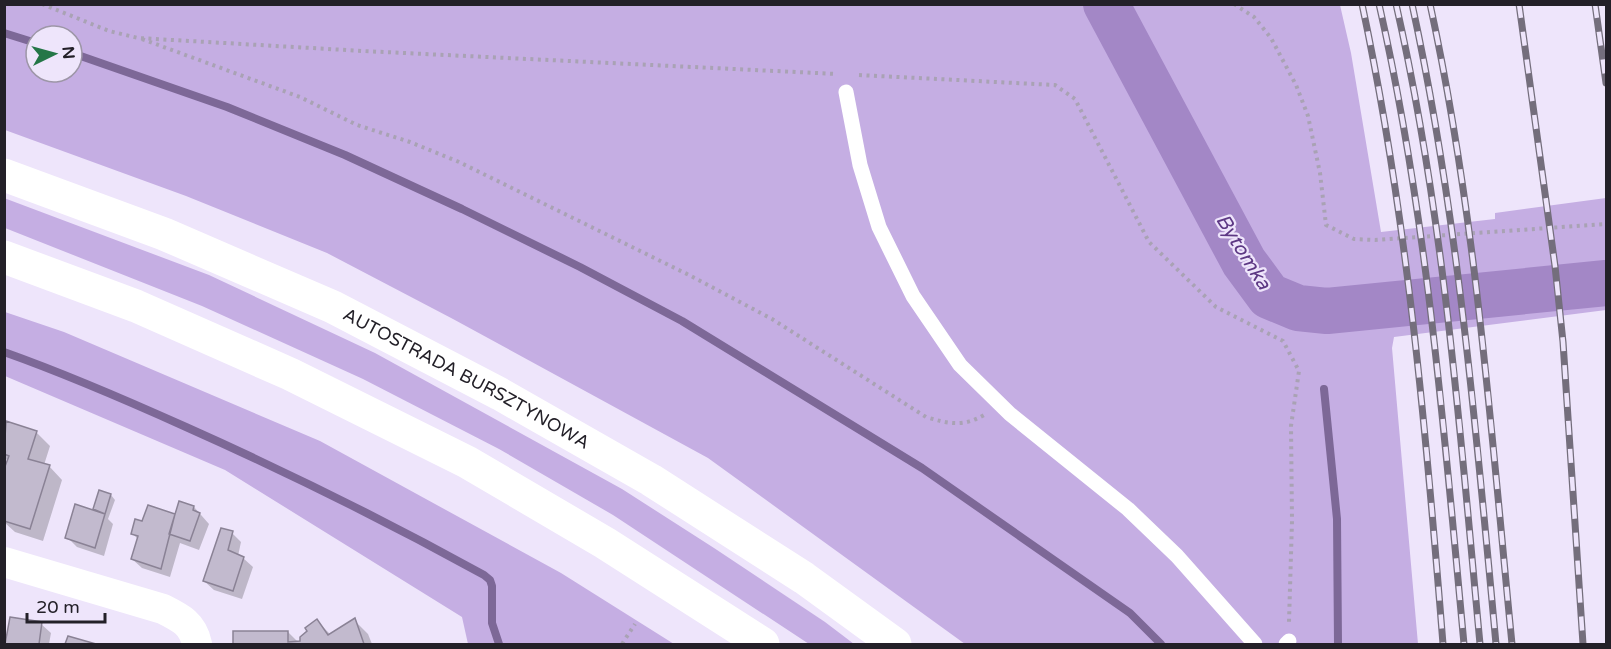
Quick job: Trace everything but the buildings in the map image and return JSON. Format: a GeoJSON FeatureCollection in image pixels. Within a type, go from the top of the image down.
{"type":"FeatureCollection","features":[{"type":"Feature","properties":{"kind":"highway","name":"AUTOSTRADA BURSZTYNOWA"},"geometry":{"type":"LineString","coordinates":[[4,175],[164,234],[333,307],[490,388],[651,480],[804,578],[895,645]]}},
{"type":"Feature","properties":{"kind":"highway"},"geometry":{"type":"LineString","coordinates":[[4,257],[136,306],[279,369],[467,462],[605,543],[763,645]]}},
{"type":"Feature","properties":{"kind":"street"},"geometry":{"type":"LineString","coordinates":[[4,562],[163,609],[185,620],[195,633],[198,645]]}},
{"type":"Feature","properties":{"kind":"lane"},"geometry":{"type":"LineString","coordinates":[[846,92],[860,165],[879,227],[913,296],[960,365],[1002,406],[1128,509],[1177,556],[1255,645]]}},
{"type":"Feature","properties":{"kind":"path"},"geometry":{"type":"LineString","coordinates":[[42,4],[109,31],[138,38],[300,97],[357,125],[410,142],[491,177],[689,274],[772,319],[926,417],[950,424],[974,421],[1002,406]]}},
{"type":"Feature","properties":{"kind":"path"},"geometry":{"type":"LineString","coordinates":[[1234,4],[1254,17],[1271,38],[1296,85],[1308,116],[1320,173],[1326,225],[1354,239],[1375,240],[1606,224]]}},
{"type":"Feature","properties":{"kind":"path"},"geometry":{"type":"LineString","coordinates":[[138,38],[840,74]]}},
{"type":"Feature","properties":{"kind":"path"},"geometry":{"type":"LineString","coordinates":[[852,75],[1055,85],[1075,99],[1149,242],[1216,307],[1283,341],[1299,371],[1291,426],[1292,521],[1287,643]]}},
{"type":"Feature","properties":{"kind":"path"},"geometry":{"type":"LineString","coordinates":[[622,645],[635,624]]}},
{"type":"Feature","properties":{"kind":"shaded area"},"geometry":{"type":"Polygon","coordinates":[[[4,5],[1340,5],[1351,53],[1381,232],[1495,219],[1495,213],[1606,198],[1606,310],[1394,337],[1392,348],[1418,644],[965,644],[708,458],[327,253],[186,196],[5,130],[4,5]]]}},
{"type":"Feature","properties":{"kind":"shaded area"},"geometry":{"type":"Polygon","coordinates":[[[4,198],[209,275],[375,353],[622,489],[825,622],[854,644],[809,644],[613,515],[499,449],[363,379],[202,306],[5,228],[4,198]]]}},
{"type":"Feature","properties":{"kind":"shaded area"},"geometry":{"type":"Polygon","coordinates":[[[5,312],[64,332],[320,441],[561,573],[674,644],[468,644],[462,617],[225,470],[5,376],[5,312]]]}},
{"type":"Feature","properties":{"kind":"waterway","name":"Bytomka"},"geometry":{"type":"LineString","coordinates":[[1106,4],[1244,262],[1269,296],[1298,308],[1327,311],[1606,283]]}},
{"type":"Feature","properties":{"kind":"waterway"},"geometry":{"type":"LineString","coordinates":[[4,33],[24,39]]}},
{"type":"Feature","properties":{"kind":"waterway"},"geometry":{"type":"LineString","coordinates":[[84,57],[227,107],[345,155],[580,267],[682,321],[922,468],[1130,613],[1161,644]]}},
{"type":"Feature","properties":{"kind":"waterway"},"geometry":{"type":"LineString","coordinates":[[4,352],[118,397],[186,427],[373,516],[484,575],[490,580],[492,586],[492,623],[499,644]]}},
{"type":"Feature","properties":{"kind":"waterway"},"geometry":{"type":"LineString","coordinates":[[1324,389],[1337,519],[1338,644]]}},
{"type":"Feature","properties":{"kind":"railway"},"geometry":{"type":"LineString","coordinates":[[1362,4],[1378,83],[1403,243],[1430,483],[1443,644]]}},
{"type":"Feature","properties":{"kind":"railway"},"geometry":{"type":"LineString","coordinates":[[1379,4],[1396,83],[1422,243],[1441,403],[1464,644]]}},
{"type":"Feature","properties":{"kind":"railway"},"geometry":{"type":"LineString","coordinates":[[1396,4],[1413,83],[1438,243],[1457,404],[1480,644]]}},
{"type":"Feature","properties":{"kind":"railway"},"geometry":{"type":"LineString","coordinates":[[1412,4],[1428,83],[1454,243],[1473,403],[1496,644]]}},
{"type":"Feature","properties":{"kind":"railway"},"geometry":{"type":"LineString","coordinates":[[1430,4],[1446,83],[1471,243],[1512,644]]}},
{"type":"Feature","properties":{"kind":"railway"},"geometry":{"type":"LineString","coordinates":[[1519,4],[1555,266],[1563,342],[1583,644]]}},
{"type":"Feature","properties":{"kind":"railway"},"geometry":{"type":"LineString","coordinates":[[1595,4],[1606,83]]}}]}
